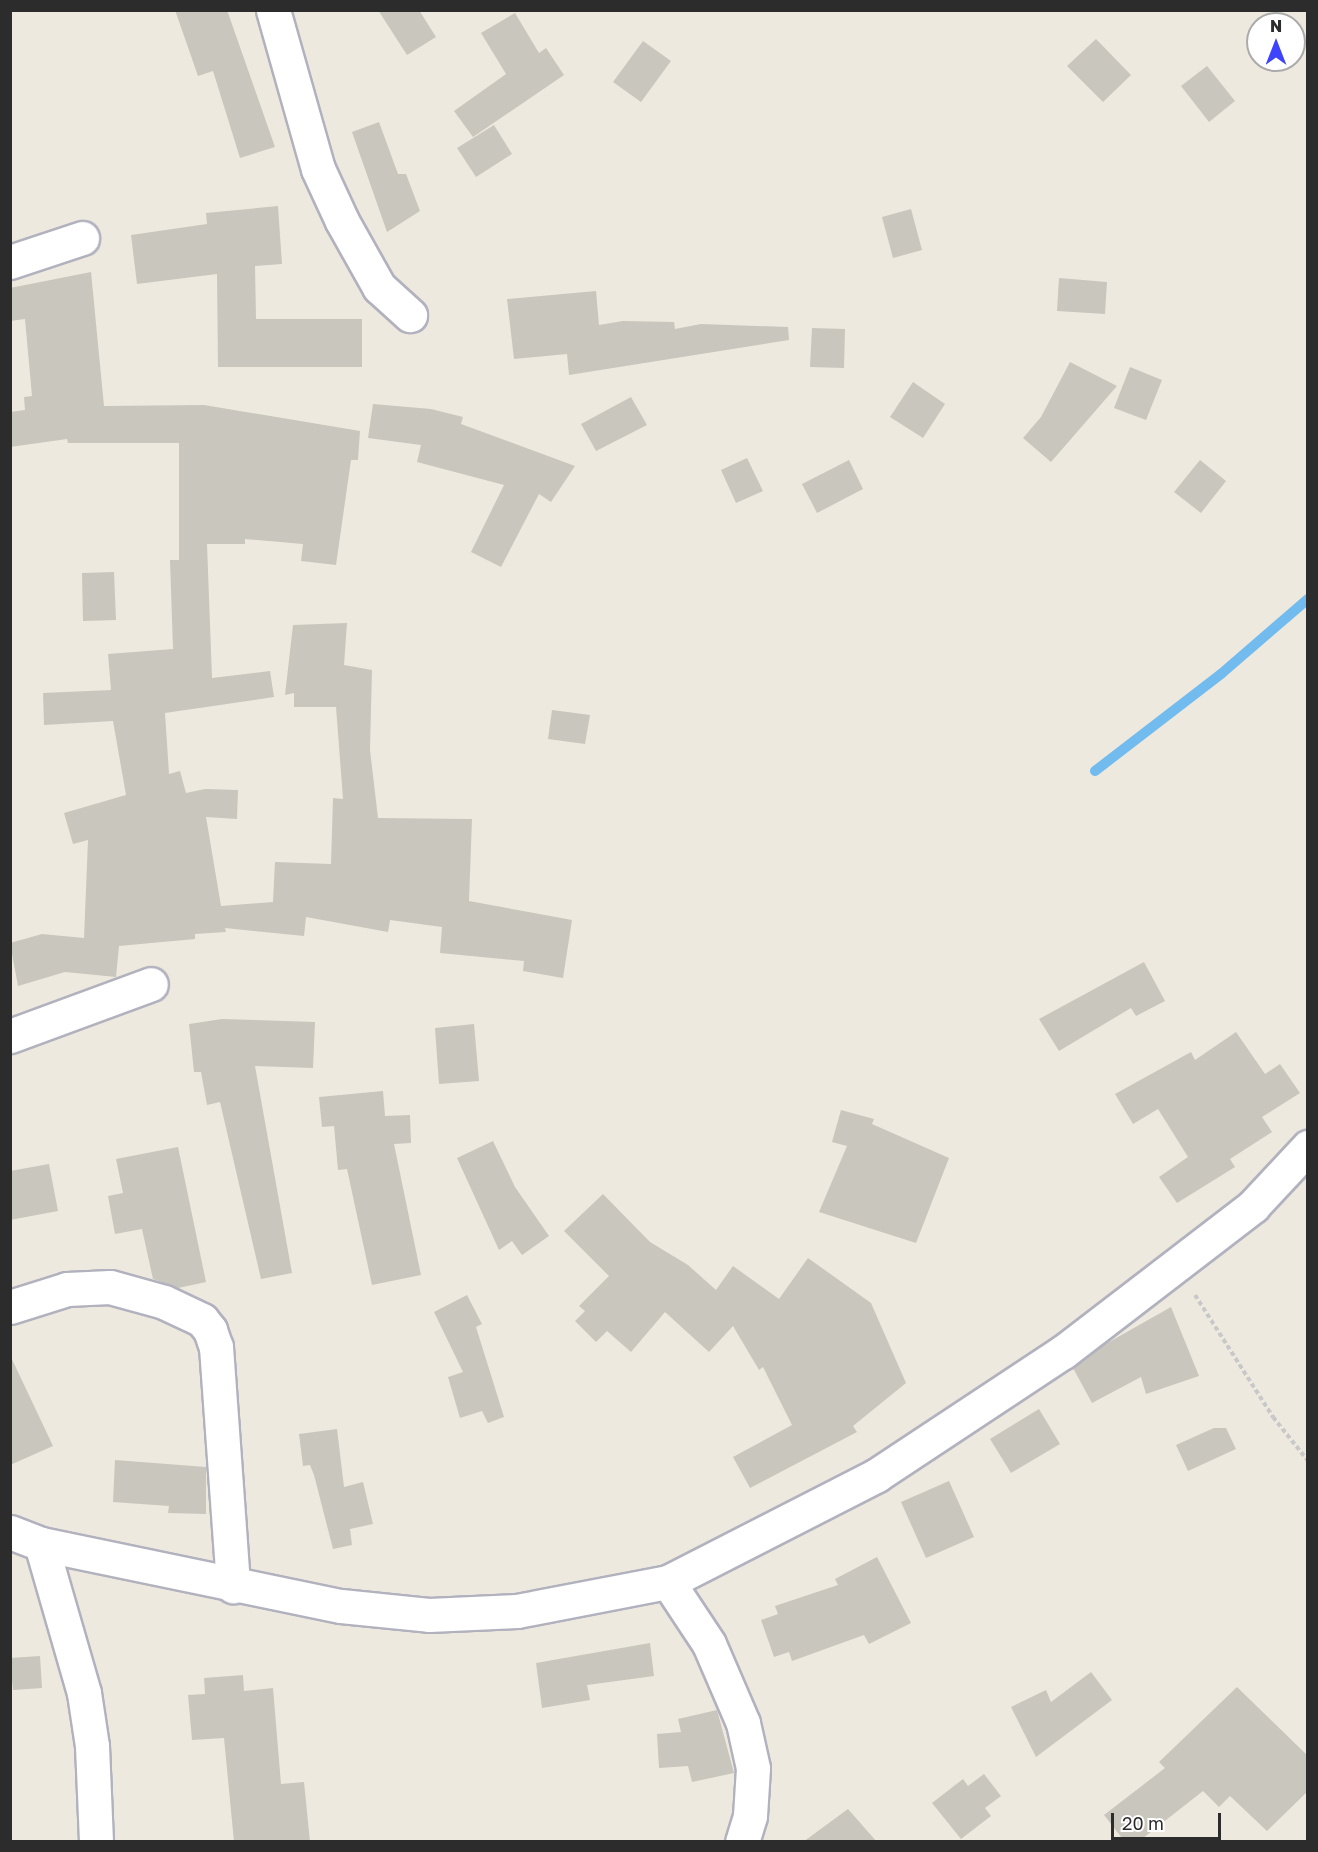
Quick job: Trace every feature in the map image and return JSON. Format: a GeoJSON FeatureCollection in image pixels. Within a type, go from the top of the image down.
{"type":"FeatureCollection","features":[{"type":"Feature","properties":{"kind":"street"},"geometry":{"type":"LineString","coordinates":[[273,10],[318,169],[337,211],[379,287],[410,315]]}},
{"type":"Feature","properties":{"kind":"street"},"geometry":{"type":"LineString","coordinates":[[10,262],[82,238]]}},
{"type":"Feature","properties":{"kind":"street"},"geometry":{"type":"LineString","coordinates":[[10,1036],[151,984]]}},
{"type":"Feature","properties":{"kind":"street"},"geometry":{"type":"LineString","coordinates":[[10,1532],[41,1544],[233,1586],[341,1606],[429,1615],[517,1611],[668,1582],[877,1475],[1063,1352],[1254,1206],[1308,1147]]}},
{"type":"Feature","properties":{"kind":"street"},"geometry":{"type":"LineString","coordinates":[[10,1307],[67,1288],[110,1287],[164,1302],[202,1320],[210,1330],[216,1347],[233,1586]]}},
{"type":"Feature","properties":{"kind":"street"},"geometry":{"type":"LineString","coordinates":[[41,1544],[84,1693],[92,1746],[96,1842]]}},
{"type":"Feature","properties":{"kind":"street"},"geometry":{"type":"LineString","coordinates":[[668,1582],[710,1644],[743,1723],[753,1768],[750,1816],[742,1842]]}},
{"type":"Feature","properties":{"kind":"path"},"geometry":{"type":"LineString","coordinates":[[1176,1265],[1273,1417],[1308,1461]]}},
{"type":"Feature","properties":{"kind":"building"},"geometry":{"type":"Polygon","coordinates":[[[175,10],[227,10],[275,147],[240,158],[213,71],[198,76],[175,10]]]}},
{"type":"Feature","properties":{"kind":"building"},"geometry":{"type":"Polygon","coordinates":[[[378,10],[419,10],[436,37],[407,55],[378,10]]]}},
{"type":"Feature","properties":{"kind":"building"},"geometry":{"type":"Polygon","coordinates":[[[515,13],[539,53],[546,48],[564,75],[473,137],[454,111],[506,74],[481,33],[515,13]]]}},
{"type":"Feature","properties":{"kind":"building"},"geometry":{"type":"Polygon","coordinates":[[[1096,39],[1131,75],[1103,102],[1067,66],[1096,39]]]}},
{"type":"Feature","properties":{"kind":"building"},"geometry":{"type":"Polygon","coordinates":[[[643,41],[671,61],[641,102],[613,82],[643,41]]]}},
{"type":"Feature","properties":{"kind":"building"},"geometry":{"type":"Polygon","coordinates":[[[1207,66],[1235,101],[1209,122],[1181,86],[1207,66]]]}},
{"type":"Feature","properties":{"kind":"building"},"geometry":{"type":"Polygon","coordinates":[[[379,122],[398,174],[406,174],[420,211],[387,232],[352,132],[379,122]]]}},
{"type":"Feature","properties":{"kind":"building"},"geometry":{"type":"Polygon","coordinates":[[[494,125],[512,154],[476,177],[457,148],[494,125]]]}},
{"type":"Feature","properties":{"kind":"building"},"geometry":{"type":"Polygon","coordinates":[[[278,206],[282,264],[255,266],[256,319],[362,319],[362,367],[218,367],[217,274],[137,284],[131,235],[207,224],[206,213],[278,206]]]}},
{"type":"Feature","properties":{"kind":"building"},"geometry":{"type":"Polygon","coordinates":[[[911,209],[922,250],[893,258],[882,217],[911,209]]]}},
{"type":"Feature","properties":{"kind":"building"},"geometry":{"type":"Polygon","coordinates":[[[91,272],[104,406],[204,405],[360,431],[358,460],[351,460],[336,565],[301,561],[303,544],[245,539],[245,544],[207,544],[212,678],[270,671],[274,697],[165,713],[169,774],[180,771],[186,793],[205,789],[238,790],[237,819],[206,817],[221,906],[273,902],[275,862],[331,864],[333,798],[343,799],[336,707],[294,707],[294,693],[285,695],[293,625],[347,623],[344,665],[372,670],[370,750],[378,818],[472,819],[469,901],[572,920],[563,978],[523,971],[524,961],[440,953],[442,927],[390,920],[388,932],[306,917],[304,936],[225,928],[226,932],[195,934],[195,939],[119,946],[116,977],[65,972],[18,986],[10,943],[42,934],[84,938],[88,840],[73,844],[64,813],[126,795],[113,721],[44,725],[43,693],[111,690],[108,654],[173,649],[170,560],[179,560],[179,443],[68,443],[67,439],[10,447],[10,412],[25,410],[24,397],[32,396],[25,319],[10,321],[10,288],[91,272]]]}},
{"type":"Feature","properties":{"kind":"building"},"geometry":{"type":"Polygon","coordinates":[[[1059,278],[1107,282],[1105,314],[1057,311],[1059,278]]]}},
{"type":"Feature","properties":{"kind":"building"},"geometry":{"type":"Polygon","coordinates":[[[596,291],[599,325],[623,321],[674,322],[675,329],[701,324],[788,327],[789,340],[569,375],[567,354],[514,359],[507,299],[596,291]]]}},
{"type":"Feature","properties":{"kind":"building"},"geometry":{"type":"Polygon","coordinates":[[[812,328],[845,329],[844,368],[810,367],[812,328]]]}},
{"type":"Feature","properties":{"kind":"building"},"geometry":{"type":"Polygon","coordinates":[[[1070,362],[1117,386],[1051,462],[1023,438],[1041,417],[1070,362]]]}},
{"type":"Feature","properties":{"kind":"building"},"geometry":{"type":"Polygon","coordinates":[[[1130,367],[1162,380],[1146,420],[1114,408],[1130,367]]]}},
{"type":"Feature","properties":{"kind":"building"},"geometry":{"type":"Polygon","coordinates":[[[913,382],[945,404],[923,438],[890,417],[913,382]]]}},
{"type":"Feature","properties":{"kind":"building"},"geometry":{"type":"Polygon","coordinates":[[[631,397],[647,425],[596,451],[581,424],[631,397]]]}},
{"type":"Feature","properties":{"kind":"building"},"geometry":{"type":"Polygon","coordinates":[[[373,404],[431,409],[463,417],[461,424],[575,466],[551,502],[539,494],[501,567],[471,552],[504,485],[417,462],[421,445],[368,438],[373,404]]]}},
{"type":"Feature","properties":{"kind":"building"},"geometry":{"type":"Polygon","coordinates":[[[747,458],[763,491],[736,503],[721,470],[747,458]]]}},
{"type":"Feature","properties":{"kind":"building"},"geometry":{"type":"Polygon","coordinates":[[[849,460],[863,489],[817,513],[802,484],[849,460]]]}},
{"type":"Feature","properties":{"kind":"building"},"geometry":{"type":"Polygon","coordinates":[[[1200,460],[1226,481],[1201,513],[1174,492],[1200,460]]]}},
{"type":"Feature","properties":{"kind":"building"},"geometry":{"type":"Polygon","coordinates":[[[114,572],[116,620],[83,621],[82,573],[114,572]]]}},
{"type":"Feature","properties":{"kind":"building"},"geometry":{"type":"Polygon","coordinates":[[[552,710],[590,715],[585,744],[548,739],[552,710]]]}},
{"type":"Feature","properties":{"kind":"building"},"geometry":{"type":"Polygon","coordinates":[[[1144,962],[1165,1001],[1136,1016],[1131,1008],[1059,1051],[1039,1019],[1144,962]]]}},
{"type":"Feature","properties":{"kind":"building"},"geometry":{"type":"Polygon","coordinates":[[[222,1019],[315,1022],[313,1068],[255,1066],[292,1273],[261,1279],[220,1102],[207,1105],[201,1072],[194,1072],[189,1024],[222,1019]]]}},
{"type":"Feature","properties":{"kind":"building"},"geometry":{"type":"Polygon","coordinates":[[[474,1024],[479,1081],[439,1084],[435,1028],[474,1024]]]}},
{"type":"Feature","properties":{"kind":"building"},"geometry":{"type":"Polygon","coordinates":[[[1236,1032],[1265,1074],[1280,1064],[1300,1093],[1262,1117],[1272,1132],[1230,1159],[1235,1167],[1177,1203],[1159,1177],[1188,1157],[1158,1109],[1133,1124],[1115,1094],[1191,1052],[1195,1060],[1236,1032]]]}},
{"type":"Feature","properties":{"kind":"building"},"geometry":{"type":"Polygon","coordinates":[[[383,1091],[385,1116],[410,1115],[411,1143],[394,1144],[421,1275],[372,1285],[347,1169],[338,1170],[334,1126],[322,1127],[319,1097],[383,1091]]]}},
{"type":"Feature","properties":{"kind":"building"},"geometry":{"type":"Polygon","coordinates":[[[841,1110],[874,1119],[872,1124],[949,1158],[916,1243],[819,1212],[847,1146],[832,1142],[841,1110]]]}},
{"type":"Feature","properties":{"kind":"building"},"geometry":{"type":"Polygon","coordinates":[[[493,1141],[515,1187],[549,1236],[522,1255],[512,1241],[499,1250],[457,1158],[493,1141]]]}},
{"type":"Feature","properties":{"kind":"building"},"geometry":{"type":"Polygon","coordinates":[[[178,1147],[206,1282],[178,1288],[153,1279],[142,1229],[115,1234],[108,1196],[123,1193],[116,1159],[178,1147]]]}},
{"type":"Feature","properties":{"kind":"building"},"geometry":{"type":"Polygon","coordinates":[[[49,1164],[58,1211],[10,1220],[10,1171],[49,1164]]]}},
{"type":"Feature","properties":{"kind":"building"},"geometry":{"type":"Polygon","coordinates":[[[603,1194],[650,1242],[688,1265],[716,1290],[733,1266],[779,1299],[808,1258],[871,1303],[906,1383],[853,1426],[857,1432],[750,1488],[733,1457],[792,1425],[763,1367],[759,1370],[733,1326],[709,1352],[665,1312],[631,1352],[607,1331],[596,1342],[575,1321],[585,1311],[579,1306],[609,1276],[564,1231],[603,1194]]]}},
{"type":"Feature","properties":{"kind":"building"},"geometry":{"type":"Polygon","coordinates":[[[467,1295],[482,1324],[476,1327],[504,1417],[488,1423],[482,1411],[460,1418],[448,1377],[463,1372],[434,1312],[467,1295]]]}},
{"type":"Feature","properties":{"kind":"building"},"geometry":{"type":"Polygon","coordinates":[[[1171,1307],[1199,1376],[1146,1394],[1141,1377],[1092,1403],[1073,1368],[1102,1346],[1171,1307]]]}},
{"type":"Feature","properties":{"kind":"building"},"geometry":{"type":"Polygon","coordinates":[[[10,1355],[53,1446],[10,1465],[10,1355]]]}},
{"type":"Feature","properties":{"kind":"building"},"geometry":{"type":"Polygon","coordinates":[[[1039,1409],[1060,1444],[1011,1473],[990,1439],[1039,1409]]]}},
{"type":"Feature","properties":{"kind":"building"},"geometry":{"type":"Polygon","coordinates":[[[1214,1428],[1226,1428],[1236,1449],[1188,1471],[1176,1445],[1214,1428]]]}},
{"type":"Feature","properties":{"kind":"building"},"geometry":{"type":"Polygon","coordinates":[[[337,1429],[344,1487],[363,1482],[373,1524],[350,1529],[352,1545],[333,1549],[314,1475],[310,1465],[303,1466],[299,1434],[337,1429]]]}},
{"type":"Feature","properties":{"kind":"building"},"geometry":{"type":"Polygon","coordinates":[[[115,1460],[206,1467],[206,1514],[168,1513],[169,1506],[113,1502],[115,1460]]]}},
{"type":"Feature","properties":{"kind":"building"},"geometry":{"type":"Polygon","coordinates":[[[949,1481],[974,1537],[926,1558],[901,1502],[949,1481]]]}},
{"type":"Feature","properties":{"kind":"building"},"geometry":{"type":"Polygon","coordinates":[[[877,1557],[911,1623],[869,1644],[864,1635],[792,1661],[789,1652],[774,1657],[761,1620],[778,1614],[775,1606],[838,1585],[835,1579],[877,1557]]]}},
{"type":"Feature","properties":{"kind":"building"},"geometry":{"type":"Polygon","coordinates":[[[650,1643],[654,1676],[587,1685],[590,1700],[542,1708],[536,1663],[650,1643]]]}},
{"type":"Feature","properties":{"kind":"building"},"geometry":{"type":"Polygon","coordinates":[[[40,1656],[42,1688],[13,1690],[10,1658],[40,1656]]]}},
{"type":"Feature","properties":{"kind":"building"},"geometry":{"type":"Polygon","coordinates":[[[1091,1672],[1112,1700],[1036,1757],[1011,1707],[1046,1690],[1051,1702],[1091,1672]]]}},
{"type":"Feature","properties":{"kind":"building"},"geometry":{"type":"Polygon","coordinates":[[[243,1675],[244,1691],[273,1688],[281,1784],[304,1782],[310,1842],[234,1842],[224,1738],[192,1740],[188,1695],[205,1694],[204,1678],[243,1675]]]}},
{"type":"Feature","properties":{"kind":"building"},"geometry":{"type":"Polygon","coordinates":[[[1237,1687],[1308,1756],[1308,1791],[1267,1831],[1230,1796],[1219,1807],[1203,1791],[1138,1842],[1125,1842],[1104,1815],[1165,1768],[1159,1762],[1237,1687]]]}},
{"type":"Feature","properties":{"kind":"building"},"geometry":{"type":"Polygon","coordinates":[[[717,1710],[734,1773],[692,1782],[688,1766],[659,1768],[657,1734],[681,1732],[678,1719],[717,1710]]]}},
{"type":"Feature","properties":{"kind":"building"},"geometry":{"type":"Polygon","coordinates":[[[984,1774],[1001,1796],[985,1808],[991,1816],[961,1839],[932,1803],[963,1779],[968,1786],[984,1774]]]}},
{"type":"Feature","properties":{"kind":"building"},"geometry":{"type":"Polygon","coordinates":[[[848,1809],[877,1842],[803,1842],[848,1809]]]}},
{"type":"Feature","properties":{"kind":"waterway"},"geometry":{"type":"LineString","coordinates":[[1095,771],[1221,674],[1308,599]]}}]}
